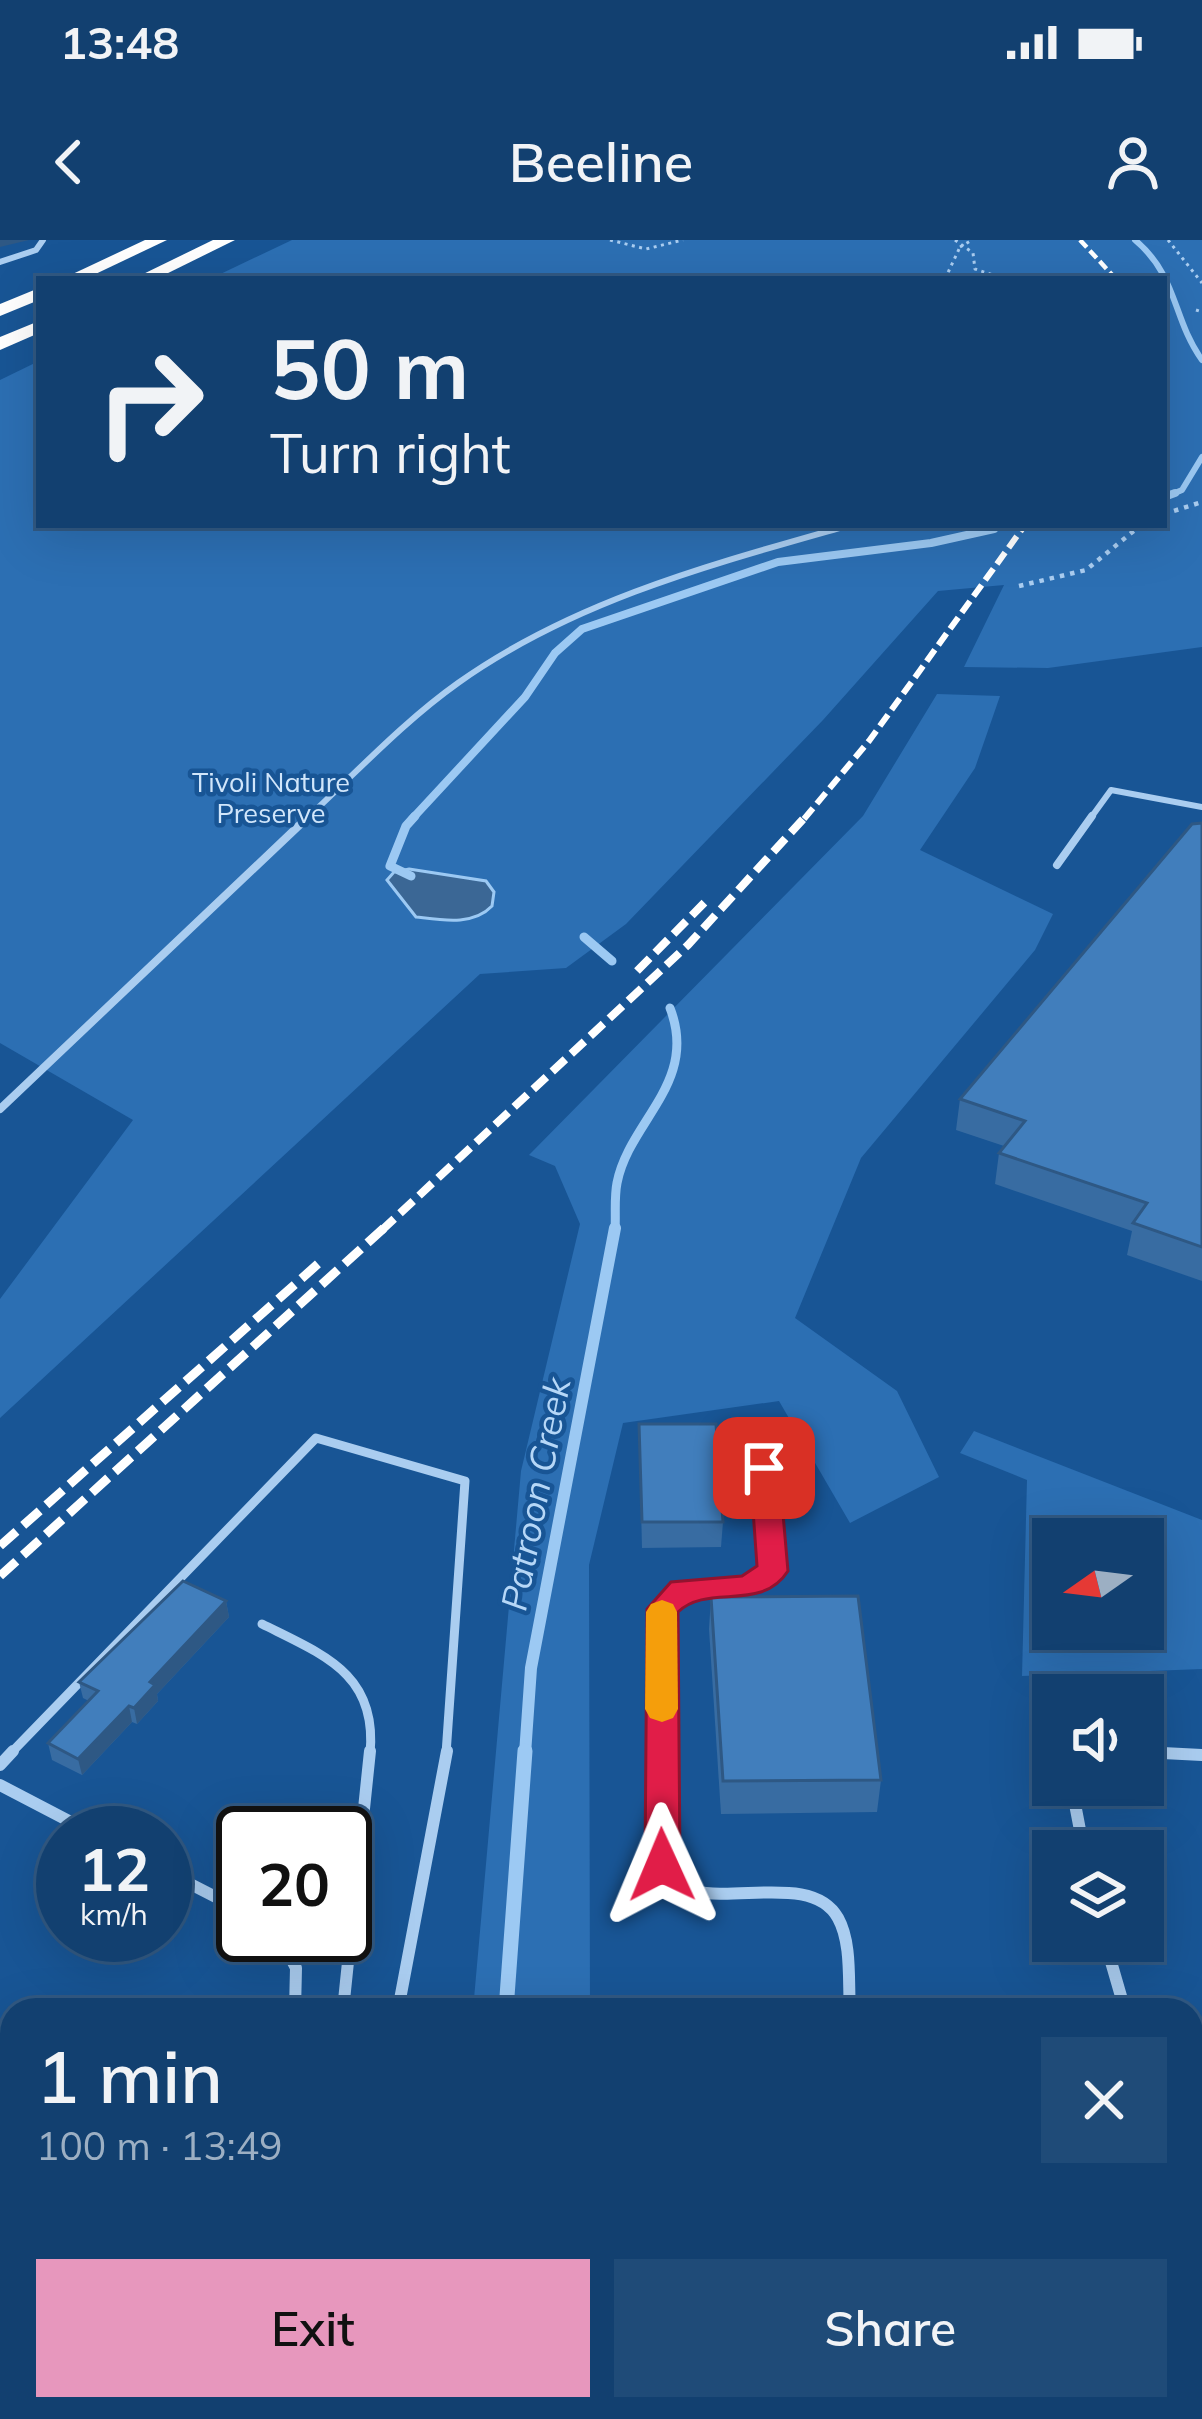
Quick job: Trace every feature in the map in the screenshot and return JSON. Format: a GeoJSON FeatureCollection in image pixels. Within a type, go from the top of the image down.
{"type":"FeatureCollection","features":[{"type":"Feature","properties":{"kind":"highway"},"geometry":{"type":"LineString","coordinates":[[78,276],[159,240]]}},
{"type":"Feature","properties":{"kind":"highway"},"geometry":{"type":"LineString","coordinates":[[149,276],[227,240]]}},
{"type":"Feature","properties":{"kind":"highway"},"geometry":{"type":"LineString","coordinates":[[0,310],[36,294]]}},
{"type":"Feature","properties":{"kind":"highway"},"geometry":{"type":"LineString","coordinates":[[0,344],[36,327]]}},
{"type":"Feature","properties":{"kind":"street"},"geometry":{"type":"LineString","coordinates":[[0,262],[31,253],[43,240]]}},
{"type":"Feature","properties":{"kind":"lane"},"geometry":{"type":"LineString","coordinates":[[0,1108],[241,878],[436,701],[490,659],[637,588],[840,528]]}},
{"type":"Feature","properties":{"kind":"lane"},"geometry":{"type":"LineString","coordinates":[[1057,865],[1111,790],[1202,807]]}},
{"type":"Feature","properties":{"kind":"lane"},"geometry":{"type":"LineString","coordinates":[[0,1766],[316,1438],[465,1481],[448,1745],[400,1998]]}},
{"type":"Feature","properties":{"kind":"lane"},"geometry":{"type":"LineString","coordinates":[[764,1468],[772,1571],[748,1587],[682,1590],[662,1609],[662,1865],[673,1882],[694,1891],[807,1895],[827,1904],[840,1921],[849,1998]]}},
{"type":"Feature","properties":{"kind":"lane"},"geometry":{"type":"LineString","coordinates":[[262,1624],[341,1667],[360,1685],[370,1708],[372,1732],[345,1998]]}},
{"type":"Feature","properties":{"kind":"lane"},"geometry":{"type":"LineString","coordinates":[[1164,1753],[1202,1755]]}},
{"type":"Feature","properties":{"kind":"lane"},"geometry":{"type":"LineString","coordinates":[[0,1785],[40,1806]]}},
{"type":"Feature","properties":{"kind":"lane"},"geometry":{"type":"LineString","coordinates":[[293,1962],[295,1998]]}},
{"type":"Feature","properties":{"kind":"lane"},"geometry":{"type":"LineString","coordinates":[[1112,1962],[1122,1998]]}},
{"type":"Feature","properties":{"kind":"path"},"geometry":{"type":"LineString","coordinates":[[610,240],[617,246],[656,251],[683,240]]}},
{"type":"Feature","properties":{"kind":"path"},"geometry":{"type":"LineString","coordinates":[[955,240],[973,254],[975,269],[996,276]]}},
{"type":"Feature","properties":{"kind":"path"},"geometry":{"type":"LineString","coordinates":[[946,276],[960,247],[972,240]]}},
{"type":"Feature","properties":{"kind":"path"},"geometry":{"type":"LineString","coordinates":[[1168,240],[1202,283]]}},
{"type":"Feature","properties":{"kind":"path"},"geometry":{"type":"LineString","coordinates":[[1167,513],[1202,502]]}},
{"type":"Feature","properties":{"kind":"path"},"geometry":{"type":"LineString","coordinates":[[1019,586],[1072,580],[1114,553],[1138,528]]}},
{"type":"Feature","properties":{"kind":"green space","name":"Tivoli Nature Preserve"},"geometry":{"type":"Polygon","coordinates":[[[292,240],[1202,240],[1202,647],[1048,668],[964,667],[1004,585],[938,591],[823,720],[626,924],[566,968],[480,974],[0,1418],[0,1299],[133,1120],[0,1043],[0,380],[36,362],[36,528],[1167,528],[1167,276],[216,276],[292,240]]]}},
{"type":"Feature","properties":{"kind":"green space"},"geometry":{"type":"Polygon","coordinates":[[[937,694],[1000,696],[975,768],[920,850],[1053,914],[1035,950],[861,1158],[795,1318],[897,1391],[939,1477],[850,1523],[779,1401],[623,1423],[589,1565],[590,1998],[474,1998],[521,1471],[580,1224],[555,1166],[529,1155],[863,816],[937,694]]]}},
{"type":"Feature","properties":{"kind":"green space"},"geometry":{"type":"Polygon","coordinates":[[[974,1431],[1202,1520],[1202,1669],[1022,1676],[1027,1480],[960,1453],[974,1431]]]}},
{"type":"Feature","properties":{"kind":"shaded area"},"geometry":{"type":"Polygon","coordinates":[[[409,869],[486,881],[494,892],[492,906],[466,919],[416,917],[387,880],[394,872],[409,869]]]}},
{"type":"Feature","properties":{"kind":"building"},"geometry":{"type":"Polygon","coordinates":[[[1202,823],[1202,1247],[1133,1223],[1147,1203],[999,1153],[1025,1121],[960,1099],[1192,824],[1202,823]]]}},
{"type":"Feature","properties":{"kind":"building"},"geometry":{"type":"Polygon","coordinates":[[[639,1424],[716,1424],[723,1522],[642,1522],[639,1424]]]}},
{"type":"Feature","properties":{"kind":"building"},"geometry":{"type":"Polygon","coordinates":[[[183,1581],[226,1601],[150,1682],[155,1685],[134,1708],[129,1706],[78,1759],[48,1743],[98,1691],[79,1682],[183,1581]]]}},
{"type":"Feature","properties":{"kind":"building"},"geometry":{"type":"Polygon","coordinates":[[[858,1596],[881,1780],[723,1781],[711,1597],[858,1596]]]}},
{"type":"Feature","properties":{"kind":"waterway"},"geometry":{"type":"LineString","coordinates":[[1135,240],[1163,276]]}},
{"type":"Feature","properties":{"kind":"waterway"},"geometry":{"type":"LineString","coordinates":[[1167,283],[1202,360]]}},
{"type":"Feature","properties":{"kind":"waterway"},"geometry":{"type":"LineString","coordinates":[[1175,493],[1182,490],[1202,457]]}},
{"type":"Feature","properties":{"kind":"waterway"},"geometry":{"type":"LineString","coordinates":[[1167,496],[1175,493]]}},
{"type":"Feature","properties":{"kind":"waterway"},"geometry":{"type":"LineString","coordinates":[[1168,496],[1175,493]]}},
{"type":"Feature","properties":{"kind":"waterway","name":"Patroon Creek"},"geometry":{"type":"LineString","coordinates":[[412,819],[525,697],[555,653],[582,629],[778,562],[931,543],[994,529]]}},
{"type":"Feature","properties":{"kind":"waterway","name":"Patroon Creek"},"geometry":{"type":"LineString","coordinates":[[411,876],[390,866],[415,816]]}},
{"type":"Feature","properties":{"kind":"waterway","name":"Patroon Creek"},"geometry":{"type":"LineString","coordinates":[[584,937],[612,961]]}},
{"type":"Feature","properties":{"kind":"waterway","name":"Patroon Creek"},"geometry":{"type":"LineString","coordinates":[[615,1231],[616,1189],[624,1161],[659,1100],[676,1058],[677,1035],[670,1008]]}},
{"type":"Feature","properties":{"kind":"waterway","name":"Patroon Creek"},"geometry":{"type":"LineString","coordinates":[[525,1754],[531,1668],[615,1228]]}},
{"type":"Feature","properties":{"kind":"waterway","name":"Patroon Creek"},"geometry":{"type":"LineString","coordinates":[[507,1998],[525,1751]]}},
{"type":"Feature","properties":{"kind":"railway"},"geometry":{"type":"LineString","coordinates":[[1080,240],[1113,276]]}},
{"type":"Feature","properties":{"kind":"railway"},"geometry":{"type":"LineString","coordinates":[[804,819],[869,741],[1023,528]]}},
{"type":"Feature","properties":{"kind":"railway"},"geometry":{"type":"LineString","coordinates":[[381,1231],[688,945],[806,816]]}},
{"type":"Feature","properties":{"kind":"railway"},"geometry":{"type":"LineString","coordinates":[[637,971],[709,898]]}},
{"type":"Feature","properties":{"kind":"railway"},"geometry":{"type":"LineString","coordinates":[[0,1576],[384,1228]]}},
{"type":"Feature","properties":{"kind":"railway"},"geometry":{"type":"LineString","coordinates":[[0,1546],[319,1263]]}},
{"type":"Feature","properties":{"kind":"slow traffic"},"geometry":{"type":"LineString","coordinates":[[662,1612],[662,1709]]}},
{"type":"Feature","properties":{"kind":"route"},"geometry":{"type":"LineString","coordinates":[[662,1865],[662,1609],[667,1600],[688,1588],[748,1587],[766,1580],[774,1561],[764,1468]]}}]}
